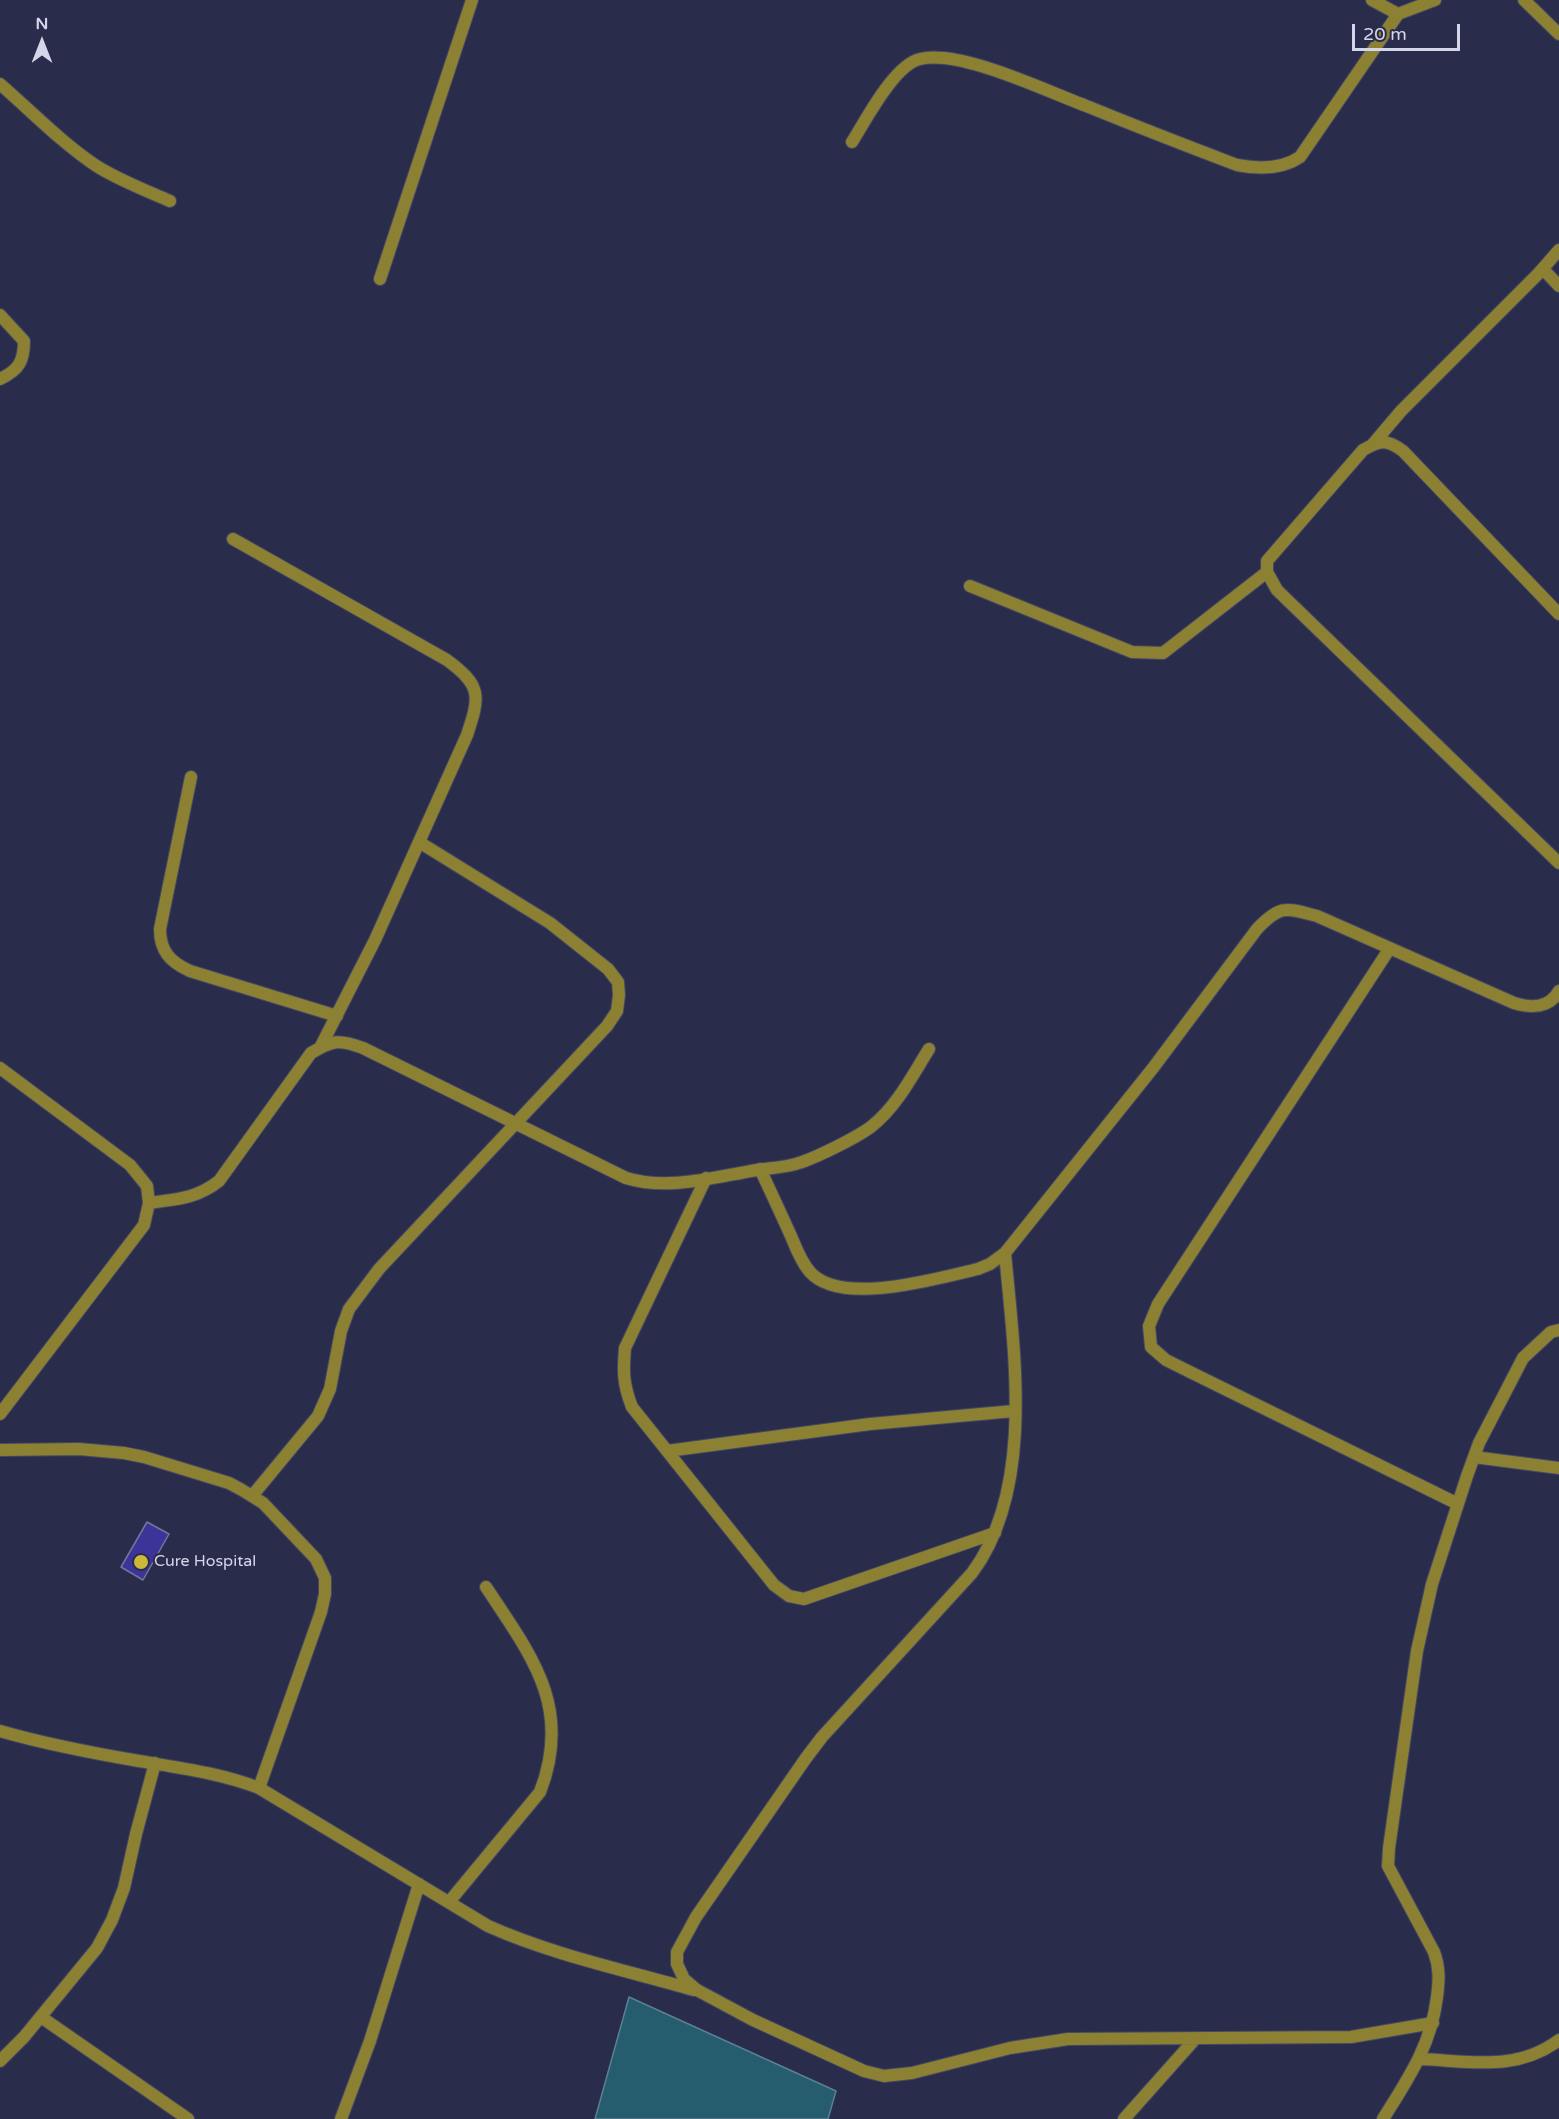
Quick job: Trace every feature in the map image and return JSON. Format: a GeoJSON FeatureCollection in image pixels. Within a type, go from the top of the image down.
{"type":"FeatureCollection","features":[{"type":"Feature","properties":{"kind":"street"},"geometry":{"type":"LineString","coordinates":[[380,279],[472,0]]}},
{"type":"Feature","properties":{"kind":"street"},"geometry":{"type":"LineString","coordinates":[[1372,0],[1398,14]]}},
{"type":"Feature","properties":{"kind":"street"},"geometry":{"type":"LineString","coordinates":[[852,142],[893,78],[918,59],[944,57],[972,63],[1013,78],[1237,165],[1255,169],[1290,164],[1300,157],[1398,14],[1435,0]]}},
{"type":"Feature","properties":{"kind":"street"},"geometry":{"type":"LineString","coordinates":[[1524,0],[1559,34]]}},
{"type":"Feature","properties":{"kind":"street"},"geometry":{"type":"LineString","coordinates":[[0,84],[82,156],[170,201]]}},
{"type":"Feature","properties":{"kind":"street"},"geometry":{"type":"LineString","coordinates":[[1537,275],[1559,250]]}},
{"type":"Feature","properties":{"kind":"street"},"geometry":{"type":"LineString","coordinates":[[1372,445],[1401,411],[1543,269],[1559,286]]}},
{"type":"Feature","properties":{"kind":"street"},"geometry":{"type":"LineString","coordinates":[[0,315],[24,340],[24,356],[13,373],[0,379]]}},
{"type":"Feature","properties":{"kind":"street"},"geometry":{"type":"LineString","coordinates":[[1559,614],[1403,451],[1391,442],[1382,442],[1363,450],[1267,561],[1267,572],[1277,590],[1559,863]]}},
{"type":"Feature","properties":{"kind":"street"},"geometry":{"type":"LineString","coordinates":[[233,539],[447,660],[463,672],[475,687],[476,709],[467,735],[375,940],[321,1047]]}},
{"type":"Feature","properties":{"kind":"street"},"geometry":{"type":"LineString","coordinates":[[970,586],[1132,652],[1163,653],[1267,572]]}},
{"type":"Feature","properties":{"kind":"street"},"geometry":{"type":"LineString","coordinates":[[191,777],[160,928],[163,950],[174,964],[189,971],[337,1016]]}},
{"type":"Feature","properties":{"kind":"street"},"geometry":{"type":"LineString","coordinates":[[252,1496],[318,1416],[330,1389],[341,1331],[349,1309],[379,1269],[607,1026],[617,1011],[618,982],[608,969],[550,923],[419,842]]}},
{"type":"Feature","properties":{"kind":"street"},"geometry":{"type":"LineString","coordinates":[[760,1169],[802,1259],[811,1273],[824,1282],[844,1288],[873,1289],[899,1286],[978,1269],[990,1264],[1005,1253],[1153,1068],[1257,928],[1280,910],[1294,910],[1317,916],[1529,1008],[1544,1005],[1559,991]]}},
{"type":"Feature","properties":{"kind":"street"},"geometry":{"type":"LineString","coordinates":[[1390,948],[1158,1304],[1149,1326],[1150,1347],[1182,1368],[1458,1504]]}},
{"type":"Feature","properties":{"kind":"street"},"geometry":{"type":"LineString","coordinates":[[149,1203],[190,1197],[203,1192],[219,1181],[311,1053],[330,1041],[346,1041],[363,1048],[626,1178],[643,1184],[668,1184],[801,1163],[870,1127],[886,1113],[901,1095],[929,1049]]}},
{"type":"Feature","properties":{"kind":"street"},"geometry":{"type":"LineString","coordinates":[[0,1068],[130,1165],[147,1186],[149,1203],[144,1225],[0,1414]]}},
{"type":"Feature","properties":{"kind":"street"},"geometry":{"type":"LineString","coordinates":[[706,1178],[625,1348],[622,1372],[632,1407],[774,1585],[789,1596],[804,1599],[819,1596],[994,1533]]}},
{"type":"Feature","properties":{"kind":"street"},"geometry":{"type":"LineString","coordinates":[[1005,1253],[1013,1348],[1015,1439],[1009,1486],[994,1533],[981,1561],[972,1573],[822,1737],[696,1917],[677,1952],[677,1964],[684,1979],[697,1990],[753,2020],[864,2071],[884,2076],[912,2073],[1046,2041],[1351,2037],[1433,2023]]}},
{"type":"Feature","properties":{"kind":"street"},"geometry":{"type":"LineString","coordinates":[[1383,2119],[1420,2059],[1433,2023],[1439,1966],[1389,1866],[1389,1848],[1417,1651],[1432,1584],[1474,1457],[1523,1358],[1551,1332],[1559,1330]]}},
{"type":"Feature","properties":{"kind":"street"},"geometry":{"type":"LineString","coordinates":[[667,1451],[870,1424],[1014,1411]]}},
{"type":"Feature","properties":{"kind":"street"},"geometry":{"type":"LineString","coordinates":[[0,1450],[87,1450],[144,1456],[229,1483],[263,1503],[316,1559],[325,1578],[325,1594],[321,1612],[259,1788]]}},
{"type":"Feature","properties":{"kind":"street"},"geometry":{"type":"LineString","coordinates":[[1474,1457],[1559,1468]]}},
{"type":"Feature","properties":{"kind":"street"},"geometry":{"type":"LineString","coordinates":[[449,1902],[540,1792],[547,1773],[553,1742],[541,1675],[525,1646],[486,1587]]}},
{"type":"Feature","properties":{"kind":"street"},"geometry":{"type":"LineString","coordinates":[[0,1731],[24,1738],[217,1774],[259,1788],[488,1926],[515,1938],[697,1990]]}},
{"type":"Feature","properties":{"kind":"street"},"geometry":{"type":"LineString","coordinates":[[0,2061],[41,2017],[97,1948],[112,1920],[124,1888],[155,1763]]}},
{"type":"Feature","properties":{"kind":"street"},"geometry":{"type":"LineString","coordinates":[[341,2119],[370,2041],[419,1884]]}},
{"type":"Feature","properties":{"kind":"street"},"geometry":{"type":"LineString","coordinates":[[41,2017],[188,2119]]}},
{"type":"Feature","properties":{"kind":"street"},"geometry":{"type":"LineString","coordinates":[[1124,2119],[1196,2038]]}},
{"type":"Feature","properties":{"kind":"street"},"geometry":{"type":"LineString","coordinates":[[1420,2059],[1508,2062],[1546,2049],[1559,2040]]}},
{"type":"Feature","properties":{"kind":"water"},"geometry":{"type":"Polygon","coordinates":[[[629,1997],[836,2091],[828,2119],[595,2119],[629,1997]]]}},
{"type":"Feature","properties":{"kind":"building"},"geometry":{"type":"Polygon","coordinates":[[[147,1522],[169,1534],[143,1580],[121,1567],[147,1522]]]}},
{"type":"Feature","properties":{"kind":"place","name":"Cure Hospital"},"geometry":{"type":"Point","coordinates":[141,1562]}}]}
